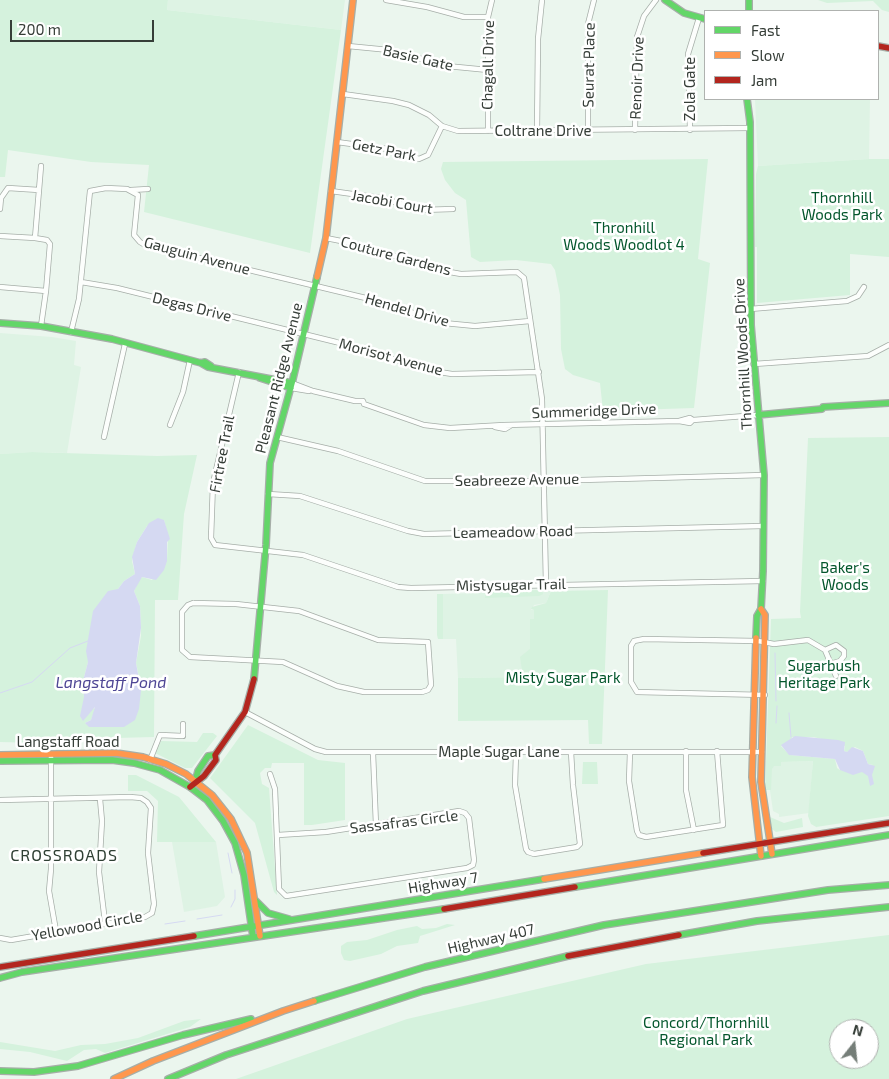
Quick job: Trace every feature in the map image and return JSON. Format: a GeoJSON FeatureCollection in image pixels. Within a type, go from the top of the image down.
{"type":"FeatureCollection","features":[{"type":"Feature","properties":{"kind":"main road","name":"Pleasant Ridge Avenue"},"geometry":{"type":"LineString","coordinates":[[190,787],[195,782],[198,771],[208,756],[215,755],[245,712],[253,689],[265,552],[270,463],[291,386],[326,238],[353,0]]}},
{"type":"Feature","properties":{"kind":"main road"},"geometry":{"type":"LineString","coordinates":[[665,0],[684,13],[702,19]]}},
{"type":"Feature","properties":{"kind":"main road","name":"Thornhill Woods Drive"},"geometry":{"type":"LineString","coordinates":[[747,100],[750,128],[750,309],[764,475],[763,581],[761,609],[758,616],[765,695],[761,782],[772,854]]}},
{"type":"Feature","properties":{"kind":"main road","name":"Summeridge Drive"},"geometry":{"type":"LineString","coordinates":[[0,323],[41,326],[108,340],[112,339],[122,344],[201,363],[205,362],[211,366],[291,386]]}},
{"type":"Feature","properties":{"kind":"main road","name":"Summeridge Drive"},"geometry":{"type":"LineString","coordinates":[[758,415],[822,409],[823,407],[830,406],[833,408],[889,403]]}},
{"type":"Feature","properties":{"kind":"main road","name":"Thornhill Woods Drive"},"geometry":{"type":"LineString","coordinates":[[761,642],[756,694],[752,777],[761,856]]}},
{"type":"Feature","properties":{"kind":"main road","name":"Langstaff Road"},"geometry":{"type":"LineString","coordinates":[[0,761],[116,753],[150,760],[183,773],[212,795],[231,819],[246,853],[255,900],[254,925]]}},
{"type":"Feature","properties":{"kind":"main road","name":"Langstaff Road"},"geometry":{"type":"LineString","coordinates":[[0,755],[112,760],[134,763],[160,770],[190,787],[206,800],[223,821],[235,842],[244,875],[256,937]]}},
{"type":"Feature","properties":{"kind":"main road","name":"Highway 7"},"geometry":{"type":"LineString","coordinates":[[0,967],[770,844],[889,823]]}},
{"type":"Feature","properties":{"kind":"main road","name":"Highway 7"},"geometry":{"type":"LineString","coordinates":[[0,978],[22,972],[256,937],[889,835]]}},
{"type":"Feature","properties":{"kind":"main road","name":"Highway 407"},"geometry":{"type":"LineString","coordinates":[[114,1079],[153,1061],[283,1012],[425,967],[604,925],[828,890],[889,884]]}},
{"type":"Feature","properties":{"kind":"main road"},"geometry":{"type":"LineString","coordinates":[[255,900],[272,915],[295,920]]}},
{"type":"Feature","properties":{"kind":"main road"},"geometry":{"type":"LineString","coordinates":[[168,1079],[226,1056],[423,991],[547,960],[758,920],[889,908]]}},
{"type":"Feature","properties":{"kind":"main road"},"geometry":{"type":"LineString","coordinates":[[0,1071],[34,1072],[78,1066],[183,1035],[283,1012]]}},
{"type":"Feature","properties":{"kind":"street"},"geometry":{"type":"LineString","coordinates":[[386,0],[427,7],[464,18],[488,17]]}},
{"type":"Feature","properties":{"kind":"street","name":"Chagall Drive"},"geometry":{"type":"LineString","coordinates":[[488,131],[488,17],[492,0]]}},
{"type":"Feature","properties":{"kind":"street"},"geometry":{"type":"LineString","coordinates":[[537,132],[538,39],[542,0]]}},
{"type":"Feature","properties":{"kind":"street","name":"Seurat Place"},"geometry":{"type":"LineString","coordinates":[[588,131],[588,24],[594,0]]}},
{"type":"Feature","properties":{"kind":"street","name":"Renoir Drive"},"geometry":{"type":"LineString","coordinates":[[635,130],[637,37],[644,16],[656,0]]}},
{"type":"Feature","properties":{"kind":"street","name":"Zola Gate"},"geometry":{"type":"LineString","coordinates":[[690,130],[688,54],[702,19]]}},
{"type":"Feature","properties":{"kind":"street","name":"Basie Gate"},"geometry":{"type":"LineString","coordinates":[[348,46],[389,50],[447,66],[488,70]]}},
{"type":"Feature","properties":{"kind":"street","name":"Coltrane Drive"},"geometry":{"type":"LineString","coordinates":[[343,94],[393,101],[409,106],[429,115],[442,126],[458,131],[537,132],[750,128]]}},
{"type":"Feature","properties":{"kind":"street","name":"Getz Park"},"geometry":{"type":"LineString","coordinates":[[337,142],[388,149],[419,159],[428,155],[442,126]]}},
{"type":"Feature","properties":{"kind":"street"},"geometry":{"type":"LineString","coordinates":[[35,238],[41,166]]}},
{"type":"Feature","properties":{"kind":"street"},"geometry":{"type":"LineString","coordinates":[[0,209],[1,198],[8,188],[39,190]]}},
{"type":"Feature","properties":{"kind":"street"},"geometry":{"type":"LineString","coordinates":[[71,332],[78,306],[90,191],[106,188],[148,190]]}},
{"type":"Feature","properties":{"kind":"street","name":"Gauguin Avenue"},"geometry":{"type":"LineString","coordinates":[[131,190],[138,195],[134,235],[140,242],[315,286]]}},
{"type":"Feature","properties":{"kind":"street","name":"Jacobi Court"},"geometry":{"type":"LineString","coordinates":[[331,191],[382,198],[422,210],[453,209]]}},
{"type":"Feature","properties":{"kind":"street"},"geometry":{"type":"LineString","coordinates":[[0,236],[35,238],[47,240],[50,244],[41,326]]}},
{"type":"Feature","properties":{"kind":"street","name":"Couture Gardens"},"geometry":{"type":"LineString","coordinates":[[326,238],[364,246],[444,272],[461,274],[520,273],[526,286],[539,372],[545,480],[546,585]]}},
{"type":"Feature","properties":{"kind":"street","name":"Degas Drive"},"geometry":{"type":"LineString","coordinates":[[81,282],[117,288],[303,335]]}},
{"type":"Feature","properties":{"kind":"street","name":"Hendel Drive"},"geometry":{"type":"LineString","coordinates":[[315,286],[374,300],[444,323],[475,326],[530,321]]}},
{"type":"Feature","properties":{"kind":"street"},"geometry":{"type":"LineString","coordinates":[[0,287],[46,291]]}},
{"type":"Feature","properties":{"kind":"street"},"geometry":{"type":"LineString","coordinates":[[750,309],[847,301],[858,296],[864,287]]}},
{"type":"Feature","properties":{"kind":"street","name":"Morisot Avenue"},"geometry":{"type":"LineString","coordinates":[[303,335],[372,352],[433,372],[452,374],[539,372]]}},
{"type":"Feature","properties":{"kind":"street"},"geometry":{"type":"LineString","coordinates":[[104,437],[122,344]]}},
{"type":"Feature","properties":{"kind":"street"},"geometry":{"type":"LineString","coordinates":[[754,364],[868,356],[889,345]]}},
{"type":"Feature","properties":{"kind":"street"},"geometry":{"type":"LineString","coordinates":[[170,425],[184,392],[190,360]]}},
{"type":"Feature","properties":{"kind":"street","name":"Firtree Trail"},"geometry":{"type":"LineString","coordinates":[[239,372],[213,483],[211,538],[212,542],[221,546],[265,552]]}},
{"type":"Feature","properties":{"kind":"street","name":"Summeridge Drive"},"geometry":{"type":"LineString","coordinates":[[291,386],[355,401],[358,400],[364,404],[424,425],[450,428],[679,421],[690,423],[693,420],[758,415]]}},
{"type":"Feature","properties":{"kind":"street","name":"Seabreeze Avenue"},"geometry":{"type":"LineString","coordinates":[[277,438],[338,451],[425,481],[764,475]]}},
{"type":"Feature","properties":{"kind":"street","name":"Leameadow Road"},"geometry":{"type":"LineString","coordinates":[[268,494],[300,496],[408,531],[424,534],[763,526]]}},
{"type":"Feature","properties":{"kind":"street","name":"Mistysugar Trail"},"geometry":{"type":"LineString","coordinates":[[265,552],[303,555],[398,587],[763,581]]}},
{"type":"Feature","properties":{"kind":"street"},"geometry":{"type":"LineString","coordinates":[[193,603],[260,606],[300,611],[378,640],[428,642],[432,685],[428,690],[422,692],[364,692],[338,686],[283,662],[256,660],[196,659],[186,655],[182,650],[181,640],[182,612],[188,604],[193,603]]}},
{"type":"Feature","properties":{"kind":"street"},"geometry":{"type":"LineString","coordinates":[[765,695],[637,692],[631,682],[630,658],[632,646],[634,641],[644,639],[788,644],[808,640],[825,650],[836,676]]}},
{"type":"Feature","properties":{"kind":"street"},"geometry":{"type":"LineString","coordinates":[[825,650],[836,645],[844,650],[844,656],[840,661],[830,664]]}},
{"type":"Feature","properties":{"kind":"street","name":"Maple Sugar Lane"},"geometry":{"type":"LineString","coordinates":[[245,712],[315,749],[373,753],[516,754],[686,751],[762,752]]}},
{"type":"Feature","properties":{"kind":"street"},"geometry":{"type":"LineString","coordinates":[[150,760],[160,735],[182,736],[183,724]]}},
{"type":"Feature","properties":{"kind":"street"},"geometry":{"type":"LineString","coordinates":[[686,751],[686,790],[694,830]]}},
{"type":"Feature","properties":{"kind":"street"},"geometry":{"type":"LineString","coordinates":[[630,752],[629,781],[639,835],[646,837],[723,825],[717,751]]}},
{"type":"Feature","properties":{"kind":"street"},"geometry":{"type":"LineString","coordinates":[[516,754],[515,785],[526,849],[534,854],[577,847],[580,844],[571,752]]}},
{"type":"Feature","properties":{"kind":"street"},"geometry":{"type":"LineString","coordinates":[[373,753],[376,825]]}},
{"type":"Feature","properties":{"kind":"street"},"geometry":{"type":"LineString","coordinates":[[51,757],[52,801],[49,891],[56,931]]}},
{"type":"Feature","properties":{"kind":"street","name":"Sassafras Circle"},"geometry":{"type":"LineString","coordinates":[[270,774],[276,789],[279,889],[286,896],[467,868],[472,865],[474,860],[469,818],[465,813],[459,811],[326,832],[278,835]]}},
{"type":"Feature","properties":{"kind":"street","name":"Yellowood Circle"},"geometry":{"type":"LineString","coordinates":[[0,800],[52,801],[141,798],[150,804],[148,853],[154,904],[152,913],[145,917],[105,922],[11,940],[0,938]]}},
{"type":"Feature","properties":{"kind":"street"},"geometry":{"type":"LineString","coordinates":[[100,800],[102,821],[100,872],[105,922]]}},
{"type":"Feature","properties":{"kind":"shaded area"},"geometry":{"type":"Polygon","coordinates":[[[168,0],[345,0],[341,30],[167,10],[168,0]]]}},
{"type":"Feature","properties":{"kind":"shaded area"},"geometry":{"type":"Polygon","coordinates":[[[755,100],[870,100],[869,159],[758,166],[755,100]]]}},
{"type":"Feature","properties":{"kind":"shaded area"},"geometry":{"type":"Polygon","coordinates":[[[0,333],[76,341],[74,365],[81,367],[67,453],[32,452],[0,454],[0,333]]]}},
{"type":"Feature","properties":{"kind":"shaded area"},"geometry":{"type":"Polygon","coordinates":[[[551,591],[546,603],[534,605],[531,610],[534,610],[534,619],[530,619],[530,655],[521,670],[523,670],[523,677],[458,678],[456,639],[443,639],[443,594],[551,591]]]}},
{"type":"Feature","properties":{"kind":"shaded area"},"geometry":{"type":"Polygon","coordinates":[[[813,761],[809,813],[779,817],[779,814],[773,811],[769,784],[770,762],[813,761]]]}},
{"type":"Feature","properties":{"kind":"shaded area"},"geometry":{"type":"Polygon","coordinates":[[[172,842],[216,842],[225,897],[217,906],[184,912],[172,842]]]}},
{"type":"Feature","properties":{"kind":"green space"},"geometry":{"type":"Polygon","coordinates":[[[0,0],[168,0],[167,10],[341,30],[310,253],[144,212],[149,165],[91,162],[8,150],[5,177],[0,177],[0,0]]]}},
{"type":"Feature","properties":{"kind":"green space"},"geometry":{"type":"Polygon","coordinates":[[[818,0],[889,0],[889,12],[882,10],[873,1],[827,3],[818,0]]]}},
{"type":"Feature","properties":{"kind":"green space","name":"Thronhill Woods Woodlot 4"},"geometry":{"type":"Polygon","coordinates":[[[708,159],[698,259],[710,263],[694,408],[603,411],[600,383],[573,375],[565,369],[561,349],[560,295],[555,270],[551,264],[516,260],[480,262],[471,257],[466,200],[455,193],[445,180],[441,169],[443,162],[708,159]]]}},
{"type":"Feature","properties":{"kind":"green space","name":"Thornhill Woods Park"},"geometry":{"type":"Polygon","coordinates":[[[889,159],[889,257],[850,254],[850,295],[757,303],[757,247],[755,247],[756,174],[758,166],[889,159]]]}},
{"type":"Feature","properties":{"kind":"green space"},"geometry":{"type":"Polygon","coordinates":[[[889,437],[889,816],[816,827],[811,824],[808,816],[813,761],[781,762],[781,766],[774,766],[772,769],[771,790],[765,790],[771,619],[801,618],[808,438],[889,437]],[[792,737],[791,741],[781,746],[790,755],[835,759],[837,768],[840,770],[873,764],[868,764],[863,751],[855,747],[847,752],[844,751],[845,746],[814,737],[792,737]]]}},
{"type":"Feature","properties":{"kind":"green space"},"geometry":{"type":"Polygon","coordinates":[[[32,452],[157,456],[197,455],[184,514],[178,600],[155,600],[154,737],[78,739],[77,744],[0,742],[0,454],[32,452]],[[164,520],[147,526],[137,542],[132,561],[135,574],[124,581],[118,589],[88,662],[83,681],[84,697],[92,709],[96,708],[91,720],[85,723],[89,725],[140,682],[136,663],[141,636],[140,606],[134,591],[142,577],[152,580],[167,560],[168,537],[164,520]]]}},
{"type":"Feature","properties":{"kind":"green space"},"geometry":{"type":"Polygon","coordinates":[[[542,590],[543,594],[539,596],[485,598],[486,591],[542,590]]]}},
{"type":"Feature","properties":{"kind":"green space","name":"Misty Sugar Park"},"geometry":{"type":"Polygon","coordinates":[[[608,590],[602,744],[589,744],[588,720],[458,721],[458,678],[523,677],[520,657],[530,649],[530,619],[534,619],[532,607],[546,603],[551,591],[608,590]]]}},
{"type":"Feature","properties":{"kind":"green space"},"geometry":{"type":"Polygon","coordinates":[[[437,594],[443,594],[443,639],[438,639],[437,635],[437,594]]]}},
{"type":"Feature","properties":{"kind":"green space"},"geometry":{"type":"Polygon","coordinates":[[[248,725],[318,760],[345,763],[345,820],[312,825],[304,825],[304,763],[272,763],[271,768],[265,768],[260,773],[262,784],[269,788],[277,895],[274,892],[255,823],[210,778],[248,725]]]}},
{"type":"Feature","properties":{"kind":"green space"},"geometry":{"type":"Polygon","coordinates":[[[203,733],[213,733],[217,736],[192,768],[185,768],[155,753],[161,741],[197,742],[203,733]]]}},
{"type":"Feature","properties":{"kind":"green space"},"geometry":{"type":"Polygon","coordinates":[[[583,762],[597,762],[598,784],[582,784],[583,762]]]}},
{"type":"Feature","properties":{"kind":"green space"},"geometry":{"type":"Polygon","coordinates":[[[128,775],[136,775],[179,797],[216,842],[157,842],[158,801],[147,791],[128,791],[128,775]]]}},
{"type":"Feature","properties":{"kind":"green space"},"geometry":{"type":"Polygon","coordinates":[[[770,817],[784,823],[802,818],[803,827],[776,832],[772,829],[770,817]]]}},
{"type":"Feature","properties":{"kind":"green space"},"geometry":{"type":"Polygon","coordinates":[[[447,924],[455,925],[420,936],[418,943],[397,946],[381,954],[350,961],[344,960],[341,953],[341,946],[347,942],[367,940],[397,930],[417,926],[422,929],[436,928],[447,924]]]}},
{"type":"Feature","properties":{"kind":"green space","name":"Concord/Thornhill Regional Park"},"geometry":{"type":"Polygon","coordinates":[[[889,935],[889,1079],[236,1079],[407,1019],[646,964],[889,935]]]}},
{"type":"Feature","properties":{"kind":"green space"},"geometry":{"type":"Polygon","coordinates":[[[201,1019],[190,1027],[105,1053],[96,1049],[84,1050],[67,1061],[30,1052],[0,1049],[0,1042],[55,1051],[81,1045],[105,1044],[138,1038],[184,1021],[201,1019]]]}},
{"type":"Feature","properties":{"kind":"water","name":"Langstaff Pond"},"geometry":{"type":"Polygon","coordinates":[[[158,518],[164,520],[170,539],[167,542],[167,561],[164,570],[156,580],[142,577],[134,591],[140,606],[141,628],[136,663],[141,690],[139,709],[135,720],[124,727],[89,727],[85,723],[91,720],[95,707],[83,721],[80,716],[84,697],[83,681],[88,662],[86,651],[93,611],[108,591],[118,589],[124,581],[135,574],[132,557],[137,542],[149,523],[158,518]]]}},
{"type":"Feature","properties":{"kind":"water"},"geometry":{"type":"Polygon","coordinates":[[[795,736],[838,740],[845,742],[844,751],[847,752],[852,747],[863,751],[868,764],[875,766],[872,775],[874,784],[870,786],[868,776],[862,772],[853,775],[840,770],[835,759],[789,755],[781,745],[795,736]]]}},
{"type":"Feature","properties":{"kind":"waterway"},"geometry":{"type":"LineString","coordinates":[[0,693],[32,682],[70,648],[88,641]]}},
{"type":"Feature","properties":{"kind":"waterway"},"geometry":{"type":"LineString","coordinates":[[775,653],[776,701]]}},
{"type":"Feature","properties":{"kind":"waterway"},"geometry":{"type":"LineString","coordinates":[[776,723],[777,706]]}},
{"type":"Feature","properties":{"kind":"waterway"},"geometry":{"type":"LineString","coordinates":[[789,713],[791,737]]}},
{"type":"Feature","properties":{"kind":"waterway"},"geometry":{"type":"LineString","coordinates":[[228,853],[232,873]]}},
{"type":"Feature","properties":{"kind":"waterway"},"geometry":{"type":"LineString","coordinates":[[231,907],[235,899],[235,890]]}},
{"type":"Feature","properties":{"kind":"waterway"},"geometry":{"type":"LineString","coordinates":[[197,919],[222,915]]}},
{"type":"Feature","properties":{"kind":"waterway"},"geometry":{"type":"LineString","coordinates":[[165,924],[185,921]]}},
{"type":"Feature","properties":{"kind":"traffic: fast"},"geometry":{"type":"LineString","coordinates":[[665,0],[684,13],[704,19]]}},
{"type":"Feature","properties":{"kind":"traffic: fast"},"geometry":{"type":"LineString","coordinates":[[749,0],[749,10]]}},
{"type":"Feature","properties":{"kind":"traffic: fast"},"geometry":{"type":"LineString","coordinates":[[747,100],[750,122],[751,325],[764,475],[763,571],[761,609],[757,616],[756,638]]}},
{"type":"Feature","properties":{"kind":"traffic: fast"},"geometry":{"type":"LineString","coordinates":[[254,679],[266,545],[270,463],[292,383],[317,277]]}},
{"type":"Feature","properties":{"kind":"traffic: fast"},"geometry":{"type":"LineString","coordinates":[[0,323],[41,326],[112,339],[201,363],[205,362],[211,366]]}},
{"type":"Feature","properties":{"kind":"traffic: fast"},"geometry":{"type":"LineString","coordinates":[[201,363],[208,367],[292,383]]}},
{"type":"Feature","properties":{"kind":"traffic: fast"},"geometry":{"type":"LineString","coordinates":[[260,378],[291,388]]}},
{"type":"Feature","properties":{"kind":"traffic: fast"},"geometry":{"type":"LineString","coordinates":[[758,415],[822,409],[823,407],[889,403]]}},
{"type":"Feature","properties":{"kind":"traffic: fast"},"geometry":{"type":"LineString","coordinates":[[195,782],[198,771],[208,756],[215,755]]}},
{"type":"Feature","properties":{"kind":"traffic: fast"},"geometry":{"type":"LineString","coordinates":[[0,761],[112,760],[134,763],[160,770],[190,787],[207,800],[223,821],[235,843],[244,875],[253,937]]}},
{"type":"Feature","properties":{"kind":"traffic: fast"},"geometry":{"type":"LineString","coordinates":[[575,887],[889,835]]}},
{"type":"Feature","properties":{"kind":"traffic: fast"},"geometry":{"type":"LineString","coordinates":[[194,936],[544,879]]}},
{"type":"Feature","properties":{"kind":"traffic: fast"},"geometry":{"type":"LineString","coordinates":[[314,1001],[425,967],[604,925],[828,890],[889,885]]}},
{"type":"Feature","properties":{"kind":"traffic: fast"},"geometry":{"type":"LineString","coordinates":[[255,900],[268,913],[289,919]]}},
{"type":"Feature","properties":{"kind":"traffic: fast"},"geometry":{"type":"LineString","coordinates":[[679,935],[757,921],[889,907]]}},
{"type":"Feature","properties":{"kind":"traffic: fast"},"geometry":{"type":"LineString","coordinates":[[0,978],[22,972],[444,909]]}},
{"type":"Feature","properties":{"kind":"traffic: fast"},"geometry":{"type":"LineString","coordinates":[[168,1079],[226,1055],[423,991],[568,956]]}},
{"type":"Feature","properties":{"kind":"traffic: fast"},"geometry":{"type":"LineString","coordinates":[[0,1071],[34,1072],[78,1066],[183,1035],[251,1019]]}},
{"type":"Feature","properties":{"kind":"traffic: slow"},"geometry":{"type":"LineString","coordinates":[[317,277],[326,238],[353,0]]}},
{"type":"Feature","properties":{"kind":"traffic: slow"},"geometry":{"type":"LineString","coordinates":[[761,609],[765,615],[761,782],[772,854]]}},
{"type":"Feature","properties":{"kind":"traffic: slow"},"geometry":{"type":"LineString","coordinates":[[756,638],[752,777],[761,856]]}},
{"type":"Feature","properties":{"kind":"traffic: slow"},"geometry":{"type":"LineString","coordinates":[[0,755],[116,753],[143,757],[166,764],[186,774],[212,795],[231,819],[247,853],[260,936]]}},
{"type":"Feature","properties":{"kind":"traffic: slow"},"geometry":{"type":"LineString","coordinates":[[544,879],[703,853]]}},
{"type":"Feature","properties":{"kind":"traffic: slow"},"geometry":{"type":"LineString","coordinates":[[114,1079],[153,1061],[314,1001]]}},
{"type":"Feature","properties":{"kind":"traffic: jam"},"geometry":{"type":"LineString","coordinates":[[879,46],[889,48]]}},
{"type":"Feature","properties":{"kind":"traffic: jam"},"geometry":{"type":"LineString","coordinates":[[190,787],[204,776],[216,760],[215,755],[245,712],[254,679]]}},
{"type":"Feature","properties":{"kind":"traffic: jam"},"geometry":{"type":"LineString","coordinates":[[703,853],[889,823]]}},
{"type":"Feature","properties":{"kind":"traffic: jam"},"geometry":{"type":"LineString","coordinates":[[444,909],[575,887]]}},
{"type":"Feature","properties":{"kind":"traffic: jam"},"geometry":{"type":"LineString","coordinates":[[568,956],[679,935]]}},
{"type":"Feature","properties":{"kind":"traffic: jam"},"geometry":{"type":"LineString","coordinates":[[0,967],[194,936]]}},
{"type":"Feature","properties":{"kind":"district","name":"CROSSROADS"},"geometry":{"type":"Point","coordinates":[64,856]}},
{"type":"Feature","properties":{"kind":"park label","name":"Baker's Woods"},"geometry":{"type":"Point","coordinates":[845,576]}},
{"type":"Feature","properties":{"kind":"park label","name":"Sugarbush Heritage Park"},"geometry":{"type":"Point","coordinates":[824,674]}}]}
